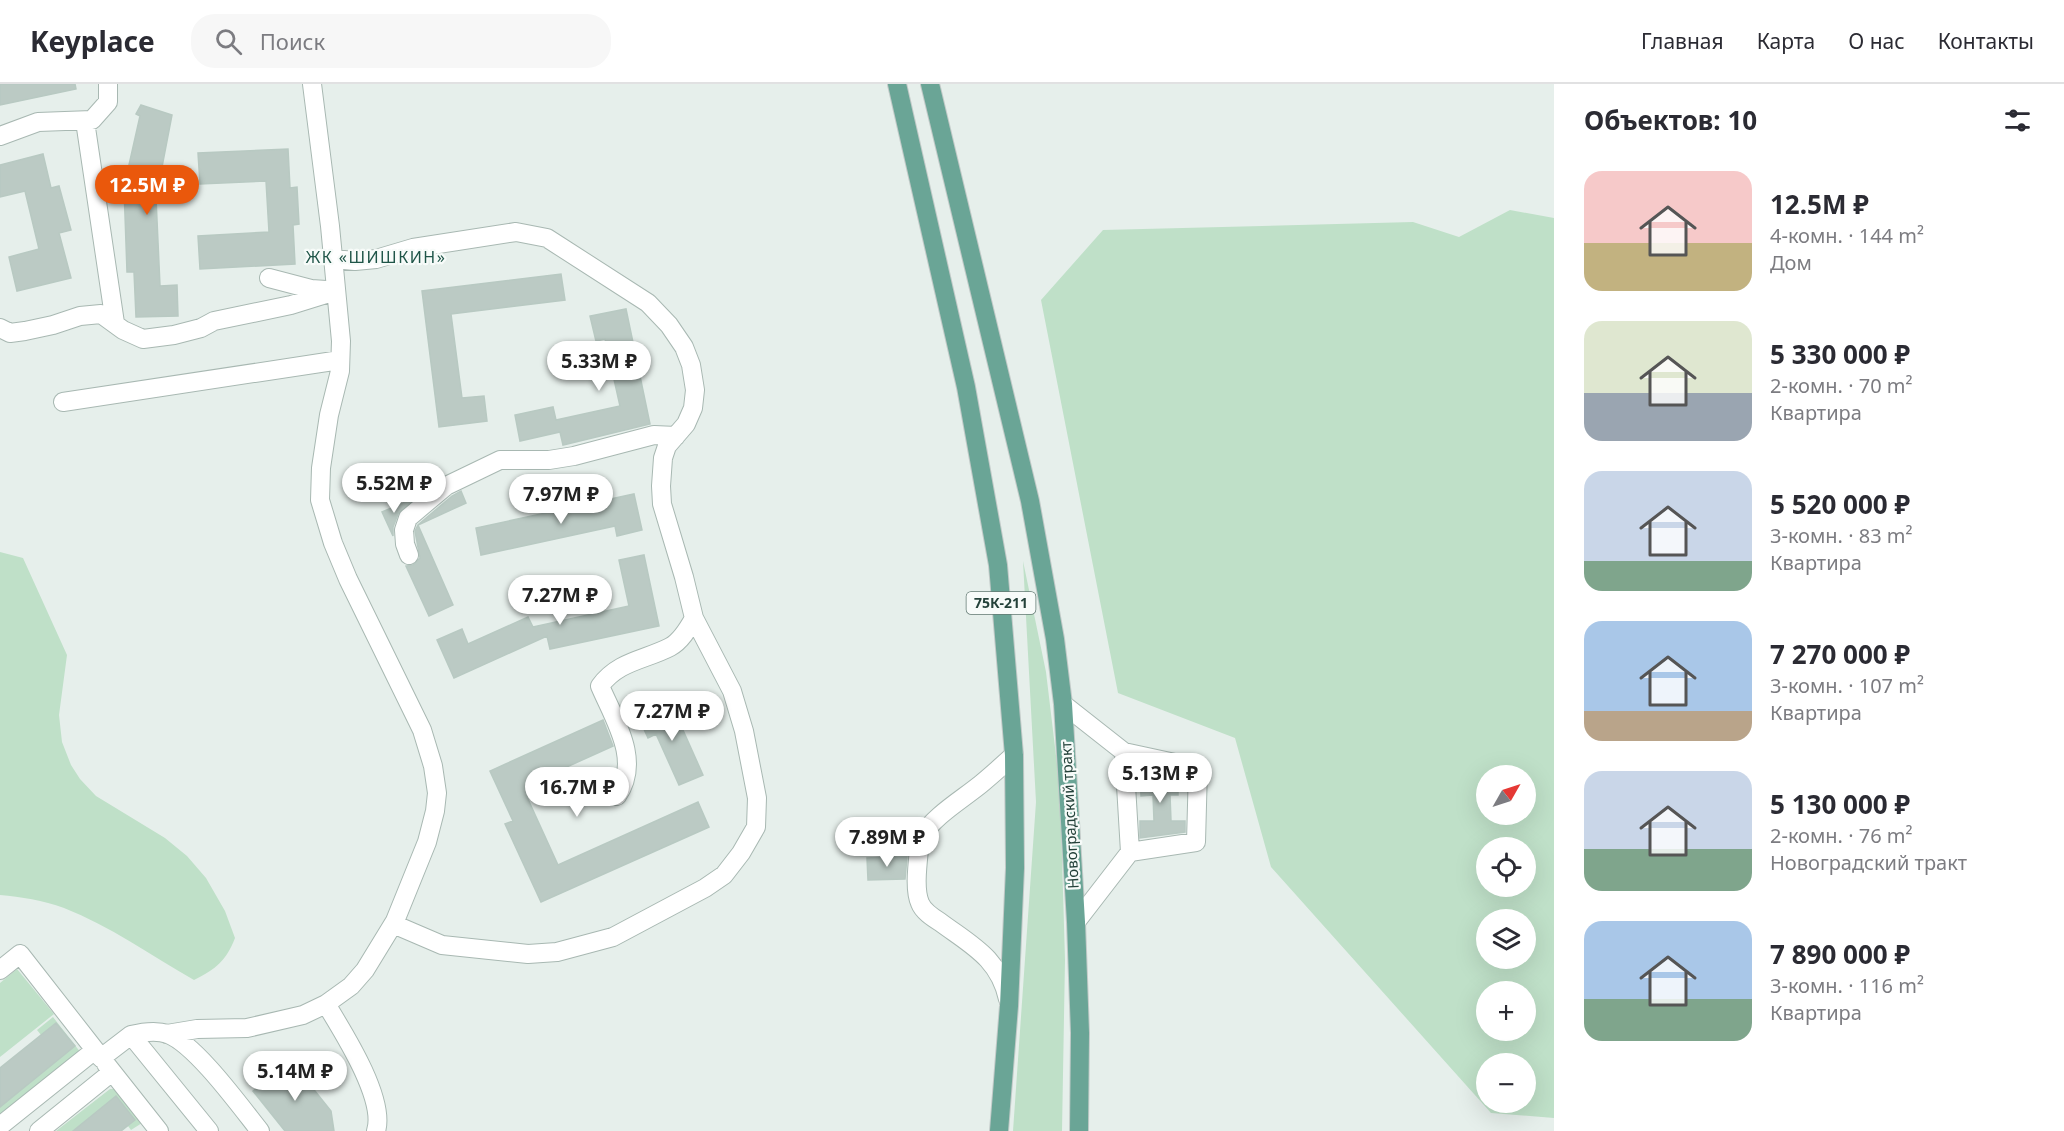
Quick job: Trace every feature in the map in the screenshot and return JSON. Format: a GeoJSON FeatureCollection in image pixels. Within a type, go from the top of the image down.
{"type":"FeatureCollection","features":[{"type":"Feature","properties":{"kind":"main road","name":"75К-211"},"geometry":{"type":"LineString","coordinates":[[897,84],[966,387],[998,565],[1014,755],[1015,868],[1010,1006],[999,1131]]}},
{"type":"Feature","properties":{"kind":"main road","name":"Новоградский тракт"},"geometry":{"type":"LineString","coordinates":[[930,84],[1030,501],[1055,639],[1063,704],[1076,922],[1080,1033],[1079,1131]]}},
{"type":"Feature","properties":{"kind":"lane"},"geometry":{"type":"LineString","coordinates":[[0,136],[38,122],[92,120],[108,102],[108,84]]}},
{"type":"Feature","properties":{"kind":"lane"},"geometry":{"type":"LineString","coordinates":[[0,1126],[98,1054],[131,1035],[148,1031],[167,1034],[197,1029],[247,1028],[303,1015],[326,1004],[351,986],[365,970],[393,924],[428,842],[437,793],[433,766],[422,730],[348,579],[333,543],[320,500],[323,457],[340,360],[341,341],[312,84]]}},
{"type":"Feature","properties":{"kind":"lane"},"geometry":{"type":"LineString","coordinates":[[85,121],[115,323]]}},
{"type":"Feature","properties":{"kind":"lane"},"geometry":{"type":"LineString","coordinates":[[333,259],[355,261],[376,259],[412,248],[516,232],[547,238],[648,303],[669,325],[684,347],[691,365],[695,390],[693,408],[686,424],[667,446],[663,458],[662,504],[694,618],[732,691],[744,731],[758,798],[756,827],[741,853],[724,875],[705,888],[613,936],[557,952],[528,954],[442,945],[393,924]]}},
{"type":"Feature","properties":{"kind":"lane"},"geometry":{"type":"LineString","coordinates":[[269,278],[311,289],[336,291]]}},
{"type":"Feature","properties":{"kind":"lane"},"geometry":{"type":"LineString","coordinates":[[0,328],[10,333],[25,331],[80,316],[101,314],[123,330],[143,339],[174,335],[201,328],[214,321],[291,305],[336,291]]}},
{"type":"Feature","properties":{"kind":"lane"},"geometry":{"type":"LineString","coordinates":[[63,402],[340,360]]}},
{"type":"Feature","properties":{"kind":"lane"},"geometry":{"type":"LineString","coordinates":[[409,555],[404,530],[408,518],[446,486],[500,460],[549,460],[574,456],[654,435],[676,436]]}},
{"type":"Feature","properties":{"kind":"lane"},"geometry":{"type":"LineString","coordinates":[[617,796],[623,787],[626,769],[624,740],[600,686],[616,669],[672,646],[686,632],[694,618]]}},
{"type":"Feature","properties":{"kind":"lane"},"geometry":{"type":"LineString","coordinates":[[1063,704],[1124,752],[1198,768],[1196,842],[1130,852]]}},
{"type":"Feature","properties":{"kind":"lane"},"geometry":{"type":"LineString","coordinates":[[1076,922],[1130,852],[1124,752]]}},
{"type":"Feature","properties":{"kind":"lane"},"geometry":{"type":"LineString","coordinates":[[1010,1006],[1005,986],[993,963],[983,953],[928,914],[920,905],[917,893],[920,838],[944,812],[1014,755]]}},
{"type":"Feature","properties":{"kind":"lane"},"geometry":{"type":"LineString","coordinates":[[0,970],[20,954],[159,1131]]}},
{"type":"Feature","properties":{"kind":"lane"},"geometry":{"type":"LineString","coordinates":[[326,1004],[354,1049],[367,1081],[379,1121],[376,1131]]}},
{"type":"Feature","properties":{"kind":"lane"},"geometry":{"type":"LineString","coordinates":[[167,1034],[186,1045],[224,1086],[260,1131]]}},
{"type":"Feature","properties":{"kind":"lane"},"geometry":{"type":"LineString","coordinates":[[131,1035],[209,1131]]}},
{"type":"Feature","properties":{"kind":"lane"},"geometry":{"type":"LineString","coordinates":[[39,1131],[112,1072]]}},
{"type":"Feature","properties":{"kind":"green space"},"geometry":{"type":"Polygon","coordinates":[[[1510,210],[1554,218],[1554,1118],[1491,1113],[1536,1113],[1536,1053],[1476,1053],[1476,1096],[1271,867],[1235,738],[1118,693],[1041,300],[1103,230],[1413,222],[1459,237],[1510,210]]]}},
{"type":"Feature","properties":{"kind":"green space"},"geometry":{"type":"Polygon","coordinates":[[[0,552],[23,558],[67,655],[59,715],[62,742],[71,765],[96,796],[165,838],[187,856],[206,878],[225,911],[235,938],[232,946],[219,964],[194,980],[81,915],[48,903],[0,895],[0,552]]]}},
{"type":"Feature","properties":{"kind":"green space"},"geometry":{"type":"Polygon","coordinates":[[[1023,561],[1046,672],[1060,789],[1065,960],[1062,1131],[1013,1131],[1036,802],[1023,561]]]}},
{"type":"Feature","properties":{"kind":"green space"},"geometry":{"type":"Polygon","coordinates":[[[17,969],[54,1014],[0,1057],[0,983],[17,969]]]}},
{"type":"Feature","properties":{"kind":"green space"},"geometry":{"type":"Polygon","coordinates":[[[53,1017],[81,1053],[0,1121],[0,1107],[74,1046],[56,1023],[41,1035],[37,1030],[53,1017]]]}},
{"type":"Feature","properties":{"kind":"green space"},"geometry":{"type":"Polygon","coordinates":[[[110,1089],[116,1089],[142,1123],[131,1130],[128,1126],[134,1120],[115,1097],[73,1131],[56,1131],[110,1089]]]}},
{"type":"Feature","properties":{"kind":"building"},"geometry":{"type":"Polygon","coordinates":[[[0,84],[75,84],[76,89],[0,105],[0,84]]]}},
{"type":"Feature","properties":{"kind":"building"},"geometry":{"type":"Polygon","coordinates":[[[141,105],[172,115],[156,198],[160,286],[177,285],[178,316],[136,317],[134,272],[127,272],[124,187],[140,116],[136,114],[141,105]]]}},
{"type":"Feature","properties":{"kind":"building"},"geometry":{"type":"Polygon","coordinates":[[[288,149],[290,188],[297,187],[299,224],[293,225],[295,264],[200,269],[198,236],[269,232],[266,181],[200,184],[198,153],[288,149]]]}},
{"type":"Feature","properties":{"kind":"building"},"geometry":{"type":"Polygon","coordinates":[[[43,154],[51,188],[59,186],[71,230],[59,233],[71,278],[17,291],[9,257],[39,249],[25,191],[0,197],[0,165],[43,154]]]}},
{"type":"Feature","properties":{"kind":"building"},"geometry":{"type":"Polygon","coordinates":[[[561,274],[565,300],[451,314],[462,398],[484,396],[487,421],[439,427],[422,291],[561,274]]]}},
{"type":"Feature","properties":{"kind":"building"},"geometry":{"type":"Polygon","coordinates":[[[626,309],[650,424],[563,445],[560,432],[520,441],[515,415],[553,407],[556,420],[620,406],[605,339],[596,341],[590,316],[626,309]]]}},
{"type":"Feature","properties":{"kind":"building"},"geometry":{"type":"Polygon","coordinates":[[[461,491],[466,503],[418,525],[452,496],[461,491]]]}},
{"type":"Feature","properties":{"kind":"building"},"geometry":{"type":"Polygon","coordinates":[[[634,494],[642,530],[617,536],[615,526],[481,555],[476,528],[634,494]]]}},
{"type":"Feature","properties":{"kind":"building"},"geometry":{"type":"Polygon","coordinates":[[[415,498],[398,514],[393,527],[393,536],[382,512],[415,498]]]}},
{"type":"Feature","properties":{"kind":"building"},"geometry":{"type":"Polygon","coordinates":[[[418,525],[453,605],[429,616],[406,566],[413,565],[420,558],[415,531],[418,525]]]}},
{"type":"Feature","properties":{"kind":"building"},"geometry":{"type":"Polygon","coordinates":[[[644,555],[659,626],[550,649],[547,636],[454,678],[437,640],[462,629],[468,644],[528,617],[533,627],[629,606],[619,560],[644,555]]]}},
{"type":"Feature","properties":{"kind":"building"},"geometry":{"type":"Polygon","coordinates":[[[670,701],[703,775],[679,785],[656,734],[648,738],[638,716],[670,701]]]}},
{"type":"Feature","properties":{"kind":"building"},"geometry":{"type":"Polygon","coordinates":[[[603,720],[613,746],[527,785],[531,795],[527,797],[558,865],[698,802],[709,827],[541,902],[505,824],[513,821],[490,771],[603,720]]]}},
{"type":"Feature","properties":{"kind":"building"},"geometry":{"type":"Polygon","coordinates":[[[1140,772],[1178,775],[1178,795],[1170,795],[1171,821],[1185,821],[1185,832],[1140,838],[1140,821],[1154,821],[1153,795],[1141,796],[1140,772]]]}},
{"type":"Feature","properties":{"kind":"building"},"geometry":{"type":"Polygon","coordinates":[[[907,857],[905,879],[868,880],[867,858],[907,857]]]}},
{"type":"Feature","properties":{"kind":"building"},"geometry":{"type":"Polygon","coordinates":[[[56,1023],[75,1046],[0,1107],[0,1068],[56,1023]]]}},
{"type":"Feature","properties":{"kind":"building"},"geometry":{"type":"Polygon","coordinates":[[[291,1061],[331,1111],[334,1131],[285,1131],[253,1091],[291,1061]]]}},
{"type":"Feature","properties":{"kind":"building"},"geometry":{"type":"Polygon","coordinates":[[[116,1096],[135,1120],[121,1131],[73,1131],[116,1096]]]}},
{"type":"Feature","properties":{"kind":"district","name":"ЖК «ШИШКИН»"},"geometry":{"type":"Point","coordinates":[376,257]}}]}
